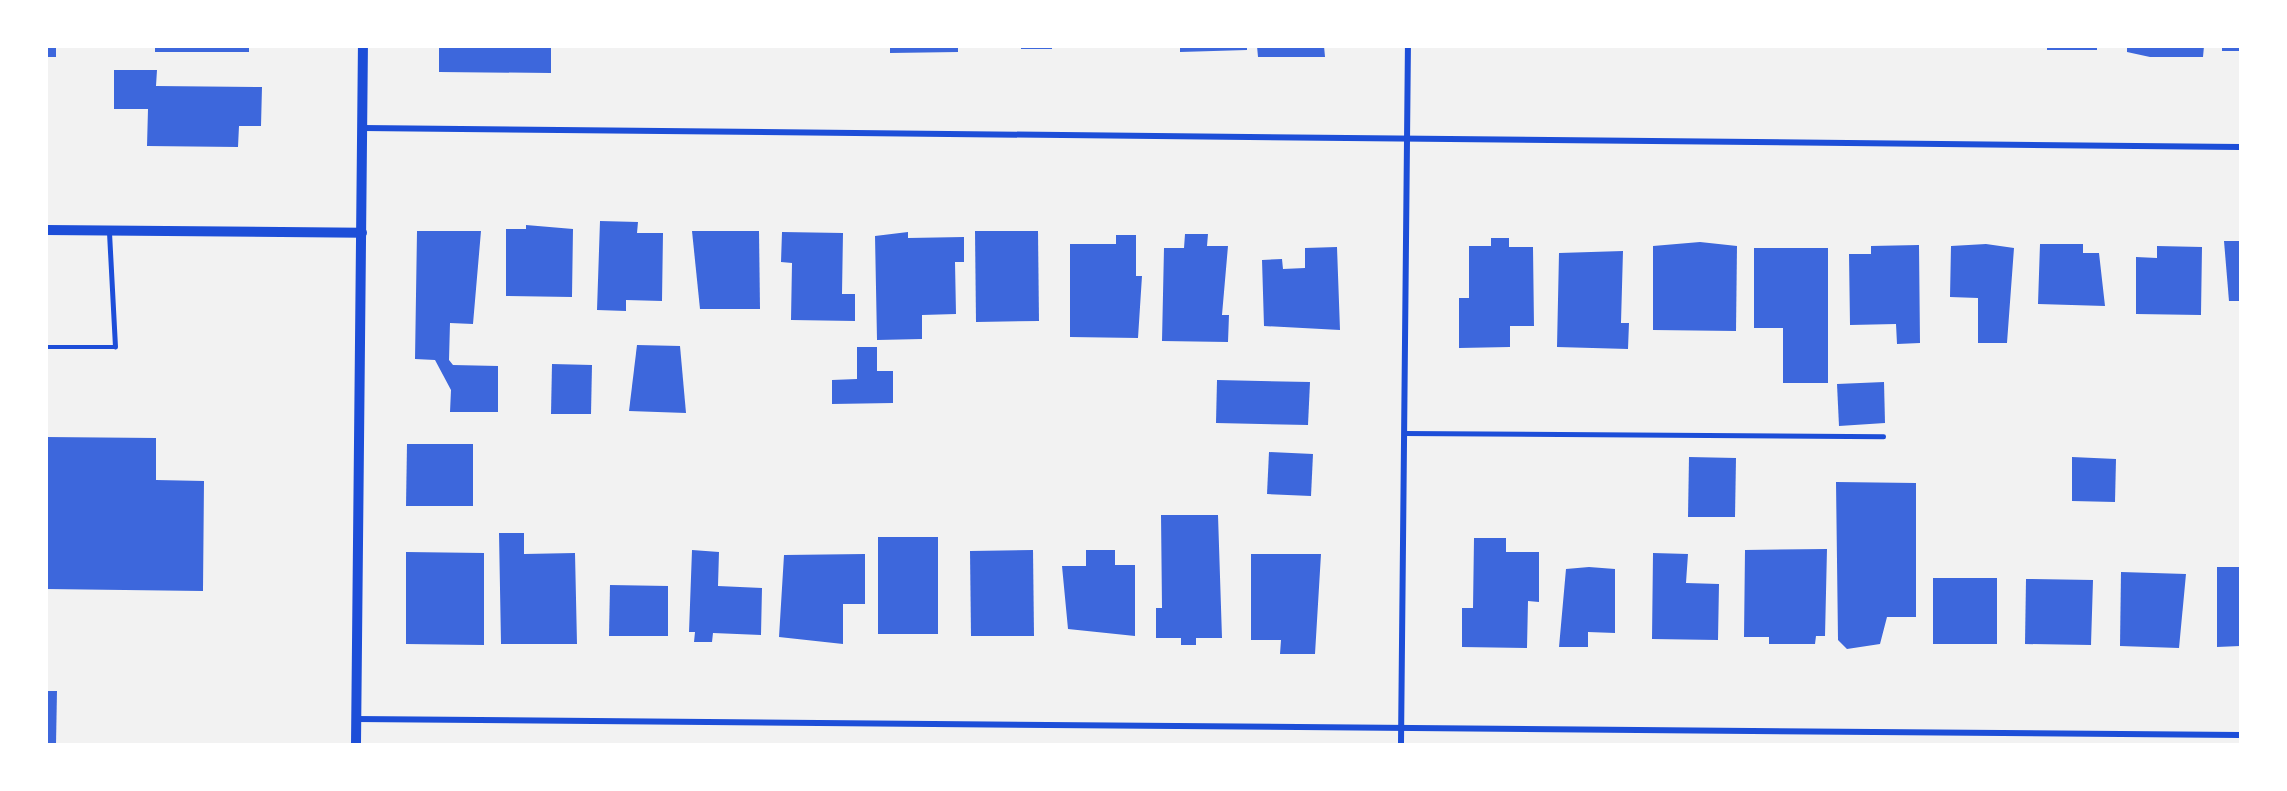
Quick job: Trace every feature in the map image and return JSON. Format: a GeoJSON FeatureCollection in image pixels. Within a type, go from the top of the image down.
{"type":"FeatureCollection","features":[{"type":"Feature","properties":{"kind":"street"},"geometry":{"type":"LineString","coordinates":[[356,744],[363,46]]}},
{"type":"Feature","properties":{"kind":"street"},"geometry":{"type":"LineString","coordinates":[[1401,744],[1408,46]]}},
{"type":"Feature","properties":{"kind":"street"},"geometry":{"type":"LineString","coordinates":[[363,128],[2241,147]]}},
{"type":"Feature","properties":{"kind":"street"},"geometry":{"type":"LineString","coordinates":[[46,230],[362,233]]}},
{"type":"Feature","properties":{"kind":"street"},"geometry":{"type":"LineString","coordinates":[[356,719],[2241,735]]}},
{"type":"Feature","properties":{"kind":"lane"},"geometry":{"type":"LineString","coordinates":[[46,347],[115,347],[109,231]]}},
{"type":"Feature","properties":{"kind":"lane"},"geometry":{"type":"LineString","coordinates":[[1404,434],[1883,436]]}},
{"type":"Feature","properties":{"kind":"building"},"geometry":{"type":"Polygon","coordinates":[[[46,46],[56,46],[56,57],[46,57],[46,46]]]}},
{"type":"Feature","properties":{"kind":"building"},"geometry":{"type":"Polygon","coordinates":[[[155,46],[249,46],[249,52],[155,52],[155,46]]]}},
{"type":"Feature","properties":{"kind":"building"},"geometry":{"type":"Polygon","coordinates":[[[439,46],[551,46],[551,73],[439,72],[439,46]]]}},
{"type":"Feature","properties":{"kind":"building"},"geometry":{"type":"Polygon","coordinates":[[[890,46],[958,46],[958,52],[890,53],[890,46]]]}},
{"type":"Feature","properties":{"kind":"building"},"geometry":{"type":"Polygon","coordinates":[[[1021,46],[1052,46],[1052,49],[1021,49],[1021,46]]]}},
{"type":"Feature","properties":{"kind":"building"},"geometry":{"type":"Polygon","coordinates":[[[1180,46],[1247,46],[1247,50],[1180,52],[1180,46]]]}},
{"type":"Feature","properties":{"kind":"building"},"geometry":{"type":"Polygon","coordinates":[[[1257,46],[1324,46],[1325,57],[1258,57],[1257,46]]]}},
{"type":"Feature","properties":{"kind":"building"},"geometry":{"type":"Polygon","coordinates":[[[2047,46],[2097,46],[2097,50],[2047,50],[2047,46]]]}},
{"type":"Feature","properties":{"kind":"building"},"geometry":{"type":"Polygon","coordinates":[[[2127,46],[2204,46],[2203,57],[2150,57],[2127,52],[2127,46]]]}},
{"type":"Feature","properties":{"kind":"building"},"geometry":{"type":"Polygon","coordinates":[[[2222,46],[2240,46],[2240,51],[2222,51],[2222,46]]]}},
{"type":"Feature","properties":{"kind":"building"},"geometry":{"type":"Polygon","coordinates":[[[114,70],[157,70],[156,86],[262,87],[261,126],[239,126],[238,147],[147,146],[148,109],[114,109],[114,70]]]}},
{"type":"Feature","properties":{"kind":"building"},"geometry":{"type":"Polygon","coordinates":[[[600,221],[638,222],[637,233],[663,233],[662,301],[626,300],[626,311],[597,310],[600,221]]]}},
{"type":"Feature","properties":{"kind":"building"},"geometry":{"type":"Polygon","coordinates":[[[526,225],[573,229],[572,297],[506,296],[506,229],[526,229],[526,225]]]}},
{"type":"Feature","properties":{"kind":"building"},"geometry":{"type":"Polygon","coordinates":[[[417,231],[481,231],[473,324],[450,323],[449,360],[453,365],[498,366],[498,412],[450,412],[451,390],[435,360],[415,359],[417,231]]]}},
{"type":"Feature","properties":{"kind":"building"},"geometry":{"type":"Polygon","coordinates":[[[692,231],[759,231],[760,309],[700,309],[692,231]]]}},
{"type":"Feature","properties":{"kind":"building"},"geometry":{"type":"Polygon","coordinates":[[[975,231],[1038,231],[1039,321],[976,322],[975,231]]]}},
{"type":"Feature","properties":{"kind":"building"},"geometry":{"type":"Polygon","coordinates":[[[782,232],[843,233],[842,294],[855,294],[855,321],[791,320],[792,263],[781,262],[782,232]]]}},
{"type":"Feature","properties":{"kind":"building"},"geometry":{"type":"Polygon","coordinates":[[[908,232],[908,238],[964,237],[964,262],[955,262],[956,314],[922,315],[922,339],[877,340],[875,236],[908,232]]]}},
{"type":"Feature","properties":{"kind":"building"},"geometry":{"type":"Polygon","coordinates":[[[1185,234],[1208,234],[1207,246],[1228,246],[1222,315],[1229,315],[1228,342],[1162,341],[1164,248],[1184,248],[1185,234]]]}},
{"type":"Feature","properties":{"kind":"building"},"geometry":{"type":"Polygon","coordinates":[[[1116,235],[1136,235],[1136,276],[1142,276],[1138,338],[1070,337],[1070,244],[1116,244],[1116,235]]]}},
{"type":"Feature","properties":{"kind":"building"},"geometry":{"type":"Polygon","coordinates":[[[1491,238],[1509,238],[1509,247],[1533,247],[1534,326],[1510,326],[1510,347],[1459,348],[1459,298],[1469,298],[1469,246],[1491,246],[1491,238]]]}},
{"type":"Feature","properties":{"kind":"building"},"geometry":{"type":"Polygon","coordinates":[[[2224,241],[2240,241],[2240,301],[2229,301],[2224,241]]]}},
{"type":"Feature","properties":{"kind":"building"},"geometry":{"type":"Polygon","coordinates":[[[1700,242],[1737,246],[1736,331],[1653,330],[1653,246],[1700,242]]]}},
{"type":"Feature","properties":{"kind":"building"},"geometry":{"type":"Polygon","coordinates":[[[1986,244],[2014,248],[2007,343],[1978,343],[1978,298],[1950,297],[1951,246],[1986,244]]]}},
{"type":"Feature","properties":{"kind":"building"},"geometry":{"type":"Polygon","coordinates":[[[2040,244],[2083,244],[2083,253],[2099,253],[2105,306],[2038,304],[2040,244]]]}},
{"type":"Feature","properties":{"kind":"building"},"geometry":{"type":"Polygon","coordinates":[[[1919,245],[1920,343],[1897,344],[1896,324],[1850,325],[1849,254],[1871,254],[1871,246],[1919,245]]]}},
{"type":"Feature","properties":{"kind":"building"},"geometry":{"type":"Polygon","coordinates":[[[2157,246],[2202,247],[2201,315],[2136,314],[2136,257],[2157,258],[2157,246]]]}},
{"type":"Feature","properties":{"kind":"building"},"geometry":{"type":"Polygon","coordinates":[[[1337,247],[1340,330],[1264,326],[1262,260],[1282,259],[1283,269],[1305,268],[1305,248],[1337,247]]]}},
{"type":"Feature","properties":{"kind":"building"},"geometry":{"type":"Polygon","coordinates":[[[1754,248],[1828,248],[1828,383],[1783,383],[1783,328],[1754,328],[1754,248]]]}},
{"type":"Feature","properties":{"kind":"building"},"geometry":{"type":"Polygon","coordinates":[[[1623,251],[1621,323],[1629,323],[1628,349],[1557,347],[1559,253],[1623,251]]]}},
{"type":"Feature","properties":{"kind":"building"},"geometry":{"type":"Polygon","coordinates":[[[637,345],[680,346],[686,413],[629,411],[637,345]]]}},
{"type":"Feature","properties":{"kind":"building"},"geometry":{"type":"Polygon","coordinates":[[[857,347],[877,347],[877,371],[893,371],[893,403],[832,404],[832,380],[857,379],[857,347]]]}},
{"type":"Feature","properties":{"kind":"building"},"geometry":{"type":"Polygon","coordinates":[[[552,364],[592,365],[591,414],[551,414],[552,364]]]}},
{"type":"Feature","properties":{"kind":"building"},"geometry":{"type":"Polygon","coordinates":[[[1217,380],[1310,382],[1308,425],[1216,423],[1217,380]]]}},
{"type":"Feature","properties":{"kind":"building"},"geometry":{"type":"Polygon","coordinates":[[[1884,382],[1885,423],[1839,426],[1837,384],[1884,382]]]}},
{"type":"Feature","properties":{"kind":"building"},"geometry":{"type":"Polygon","coordinates":[[[46,437],[156,438],[156,480],[204,481],[203,591],[46,589],[46,437]]]}},
{"type":"Feature","properties":{"kind":"building"},"geometry":{"type":"Polygon","coordinates":[[[407,444],[473,444],[473,506],[406,506],[407,444]]]}},
{"type":"Feature","properties":{"kind":"building"},"geometry":{"type":"Polygon","coordinates":[[[1269,452],[1313,454],[1311,496],[1267,494],[1269,452]]]}},
{"type":"Feature","properties":{"kind":"building"},"geometry":{"type":"Polygon","coordinates":[[[1689,457],[1736,458],[1735,517],[1688,517],[1689,457]]]}},
{"type":"Feature","properties":{"kind":"building"},"geometry":{"type":"Polygon","coordinates":[[[2072,457],[2116,459],[2115,502],[2072,501],[2072,457]]]}},
{"type":"Feature","properties":{"kind":"building"},"geometry":{"type":"Polygon","coordinates":[[[1836,482],[1916,483],[1916,617],[1887,617],[1880,644],[1847,649],[1838,640],[1836,482]]]}},
{"type":"Feature","properties":{"kind":"building"},"geometry":{"type":"Polygon","coordinates":[[[1161,515],[1218,515],[1222,638],[1196,638],[1196,645],[1181,645],[1181,638],[1156,638],[1156,608],[1162,608],[1161,515]]]}},
{"type":"Feature","properties":{"kind":"building"},"geometry":{"type":"Polygon","coordinates":[[[499,533],[524,533],[524,554],[575,553],[577,644],[501,644],[499,533]]]}},
{"type":"Feature","properties":{"kind":"building"},"geometry":{"type":"Polygon","coordinates":[[[878,537],[938,537],[938,634],[878,634],[878,537]]]}},
{"type":"Feature","properties":{"kind":"building"},"geometry":{"type":"Polygon","coordinates":[[[1474,538],[1506,538],[1506,552],[1539,552],[1539,602],[1528,601],[1527,648],[1462,647],[1462,608],[1473,608],[1474,538]]]}},
{"type":"Feature","properties":{"kind":"building"},"geometry":{"type":"Polygon","coordinates":[[[1827,549],[1825,636],[1816,636],[1815,644],[1769,644],[1769,637],[1744,637],[1745,550],[1827,549]]]}},
{"type":"Feature","properties":{"kind":"building"},"geometry":{"type":"Polygon","coordinates":[[[692,550],[719,552],[718,586],[762,588],[761,635],[713,633],[712,642],[694,642],[695,632],[689,632],[692,550]]]}},
{"type":"Feature","properties":{"kind":"building"},"geometry":{"type":"Polygon","coordinates":[[[1033,550],[1034,636],[971,636],[970,551],[1033,550]]]}},
{"type":"Feature","properties":{"kind":"building"},"geometry":{"type":"Polygon","coordinates":[[[1086,550],[1115,550],[1115,565],[1135,565],[1135,636],[1068,629],[1062,566],[1086,566],[1086,550]]]}},
{"type":"Feature","properties":{"kind":"building"},"geometry":{"type":"Polygon","coordinates":[[[406,552],[484,553],[484,645],[406,644],[406,552]]]}},
{"type":"Feature","properties":{"kind":"building"},"geometry":{"type":"Polygon","coordinates":[[[1653,553],[1688,554],[1686,583],[1719,584],[1718,640],[1652,639],[1653,553]]]}},
{"type":"Feature","properties":{"kind":"building"},"geometry":{"type":"Polygon","coordinates":[[[865,554],[865,604],[843,604],[843,644],[779,637],[784,555],[865,554]]]}},
{"type":"Feature","properties":{"kind":"building"},"geometry":{"type":"Polygon","coordinates":[[[1251,554],[1321,554],[1315,654],[1280,654],[1281,640],[1251,640],[1251,554]]]}},
{"type":"Feature","properties":{"kind":"building"},"geometry":{"type":"Polygon","coordinates":[[[1589,567],[1615,569],[1615,633],[1588,632],[1588,647],[1559,647],[1566,569],[1589,567]]]}},
{"type":"Feature","properties":{"kind":"building"},"geometry":{"type":"Polygon","coordinates":[[[2217,567],[2240,567],[2240,646],[2217,647],[2217,567]]]}},
{"type":"Feature","properties":{"kind":"building"},"geometry":{"type":"Polygon","coordinates":[[[2121,572],[2186,574],[2179,648],[2120,646],[2121,572]]]}},
{"type":"Feature","properties":{"kind":"building"},"geometry":{"type":"Polygon","coordinates":[[[1933,578],[1997,578],[1997,644],[1933,644],[1933,578]]]}},
{"type":"Feature","properties":{"kind":"building"},"geometry":{"type":"Polygon","coordinates":[[[2026,579],[2093,580],[2091,645],[2025,644],[2026,579]]]}},
{"type":"Feature","properties":{"kind":"building"},"geometry":{"type":"Polygon","coordinates":[[[610,585],[668,586],[668,636],[609,636],[610,585]]]}},
{"type":"Feature","properties":{"kind":"building"},"geometry":{"type":"Polygon","coordinates":[[[46,691],[57,691],[56,744],[46,744],[46,691]]]}}]}
